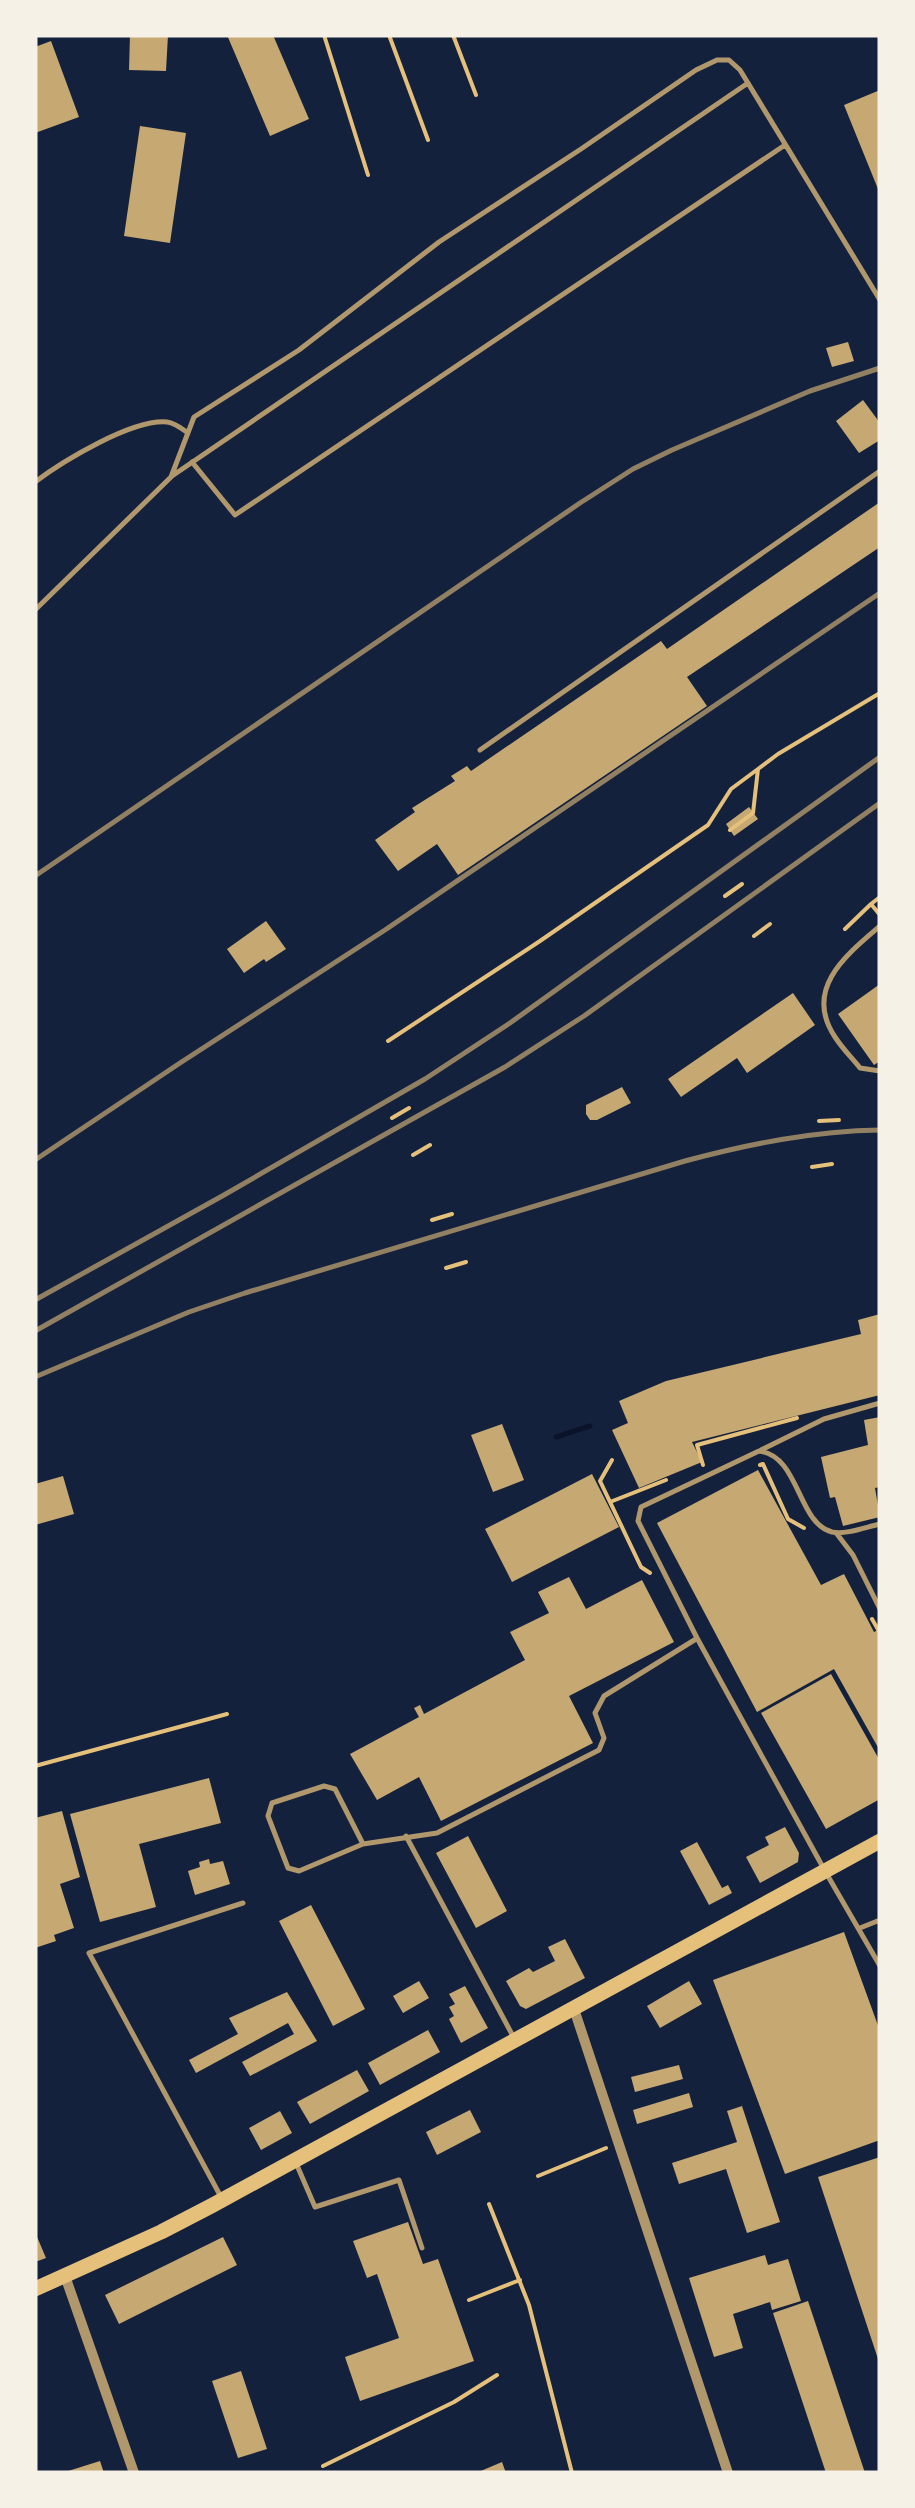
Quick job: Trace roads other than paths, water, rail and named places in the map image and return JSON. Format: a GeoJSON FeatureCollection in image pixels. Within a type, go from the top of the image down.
{"type":"FeatureCollection","features":[{"type":"Feature","properties":{"kind":"main road"},"geometry":{"type":"LineString","coordinates":[[35,2289],[162,2232],[880,1841]]}},
{"type":"Feature","properties":{"kind":"street"},"geometry":{"type":"LineString","coordinates":[[574,2009],[728,2473]]}},
{"type":"Feature","properties":{"kind":"street"},"geometry":{"type":"LineString","coordinates":[[65,2276],[134,2473]]}},
{"type":"Feature","properties":{"kind":"lane"},"geometry":{"type":"LineString","coordinates":[[171,477],[194,418],[299,350],[439,242],[696,70],[717,60],[730,60],[740,70],[880,300]]}},
{"type":"Feature","properties":{"kind":"lane"},"geometry":{"type":"LineString","coordinates":[[35,610],[171,477],[748,83]]}},
{"type":"Feature","properties":{"kind":"lane"},"geometry":{"type":"LineString","coordinates":[[192,462],[234,515],[785,145]]}},
{"type":"Feature","properties":{"kind":"lane"},"geometry":{"type":"LineString","coordinates":[[35,482],[116,435],[152,423],[172,422],[188,433]]}},
{"type":"Feature","properties":{"kind":"lane"},"geometry":{"type":"LineString","coordinates":[[480,750],[880,472]]}},
{"type":"Feature","properties":{"kind":"lane"},"geometry":{"type":"LineString","coordinates":[[880,926],[850,951],[829,978],[824,996],[826,1019],[834,1036],[860,1068],[880,1071]]}},
{"type":"Feature","properties":{"kind":"lane"},"geometry":{"type":"LineString","coordinates":[[880,1404],[796,1431],[641,1507],[638,1521],[697,1638],[880,1966]]}},
{"type":"Feature","properties":{"kind":"lane"},"geometry":{"type":"LineString","coordinates":[[759,1452],[771,1453],[784,1465],[823,1528],[836,1533],[880,1524]]}},
{"type":"Feature","properties":{"kind":"lane"},"geometry":{"type":"LineString","coordinates":[[836,1533],[880,1609]]}},
{"type":"Feature","properties":{"kind":"lane"},"geometry":{"type":"LineString","coordinates":[[363,1844],[335,1789],[324,1786],[272,1803],[268,1816],[288,1868],[299,1871],[363,1844],[437,1833],[599,1750],[604,1738],[594,1713],[604,1696],[697,1638]]}},
{"type":"Feature","properties":{"kind":"lane"},"geometry":{"type":"LineString","coordinates":[[406,1836],[516,2040]]}},
{"type":"Feature","properties":{"kind":"lane"},"geometry":{"type":"LineString","coordinates":[[222,2200],[89,1953],[243,1903]]}},
{"type":"Feature","properties":{"kind":"lane"},"geometry":{"type":"LineString","coordinates":[[860,1928],[880,1920]]}},
{"type":"Feature","properties":{"kind":"lane"},"geometry":{"type":"LineString","coordinates":[[295,2160],[315,2208],[399,2180],[422,2248]]}},
{"type":"Feature","properties":{"kind":"waterway"},"geometry":{"type":"LineString","coordinates":[[556,1437],[590,1426]]}},
{"type":"Feature","properties":{"kind":"railway"},"geometry":{"type":"LineString","coordinates":[[35,876],[633,469],[810,391],[880,368]]}},
{"type":"Feature","properties":{"kind":"railway"},"geometry":{"type":"LineString","coordinates":[[35,1160],[385,930],[880,593]]}},
{"type":"Feature","properties":{"kind":"railway"},"geometry":{"type":"LineString","coordinates":[[35,1300],[425,1079],[510,1023],[880,757]]}},
{"type":"Feature","properties":{"kind":"railway"},"geometry":{"type":"LineString","coordinates":[[35,1331],[505,1067],[584,1016],[880,803]]}},
{"type":"Feature","properties":{"kind":"railway"},"geometry":{"type":"LineString","coordinates":[[35,1377],[189,1312],[245,1293],[685,1161],[781,1140],[880,1130]]}}]}
